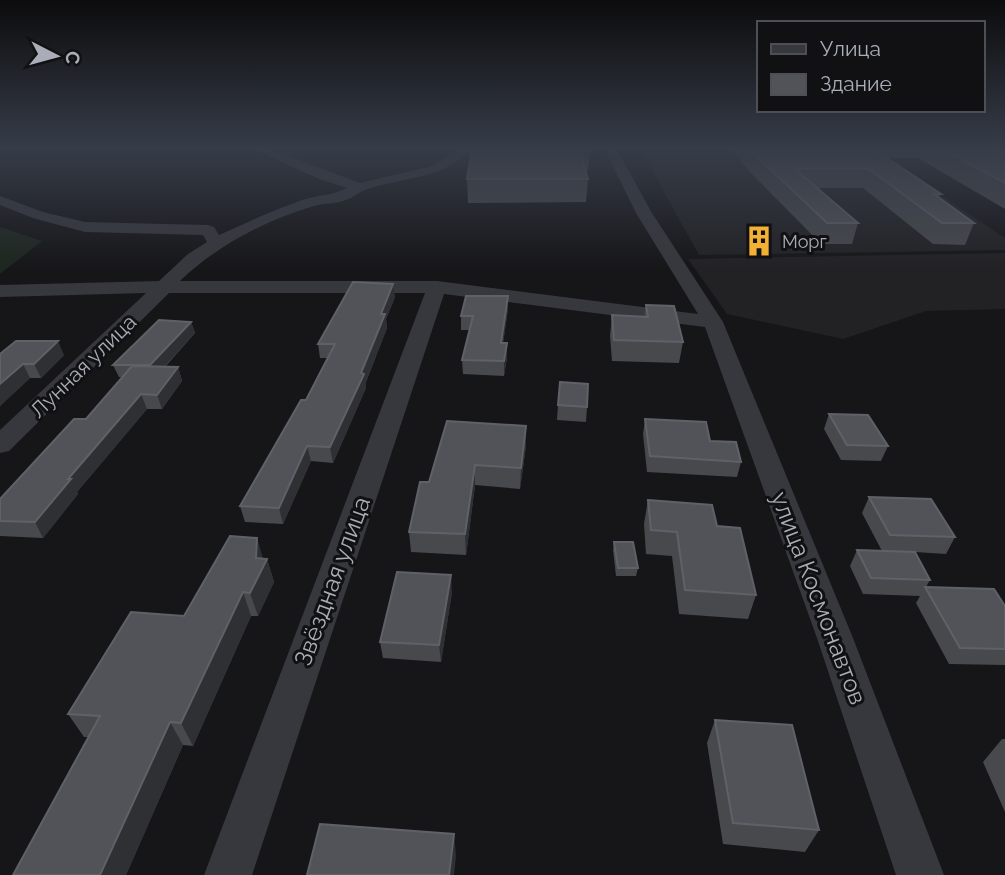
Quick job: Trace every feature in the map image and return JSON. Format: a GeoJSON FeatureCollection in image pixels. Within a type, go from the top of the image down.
{"type":"FeatureCollection","features":[{"type":"Feature","properties":{"kind":"street","name":"Лунная улица"},"geometry":{"type":"LineString","coordinates":[[0,445],[194,258],[216,243],[300,206],[341,197],[356,189]]}},
{"type":"Feature","properties":{"kind":"street","name":"улица Космонавтов"},"geometry":{"type":"LineString","coordinates":[[631,189],[713,322],[835,638],[920,875]]}},
{"type":"Feature","properties":{"kind":"street"},"geometry":{"type":"LineString","coordinates":[[0,200],[37,215],[85,227],[208,230],[216,243]]}},
{"type":"Feature","properties":{"kind":"street"},"geometry":{"type":"LineString","coordinates":[[0,291],[166,287],[437,287],[713,322]]}},
{"type":"Feature","properties":{"kind":"street","name":"Звёздная улица"},"geometry":{"type":"LineString","coordinates":[[228,875],[437,287]]}},
{"type":"Feature","properties":{"kind":"shaded area"},"geometry":{"type":"Polygon","coordinates":[[[663,189],[931,189],[1005,238],[1005,250],[699,255],[663,189]]]}},
{"type":"Feature","properties":{"kind":"shaded area"},"geometry":{"type":"Polygon","coordinates":[[[0,227],[42,241],[0,274],[0,227]]]}},
{"type":"Feature","properties":{"kind":"shaded area"},"geometry":{"type":"Polygon","coordinates":[[[1005,253],[1005,309],[926,311],[843,339],[727,314],[688,259],[1005,253]]]}},
{"type":"Feature","properties":{"kind":"building"},"geometry":{"type":"Polygon","coordinates":[[[791,189],[818,189],[858,223],[827,223],[791,189]]]}},
{"type":"Feature","properties":{"kind":"building"},"geometry":{"type":"Polygon","coordinates":[[[896,189],[933,189],[941,194],[934,194],[974,223],[942,223],[896,189]]]}},
{"type":"Feature","properties":{"kind":"building"},"geometry":{"type":"Polygon","coordinates":[[[353,282],[393,284],[381,314],[385,314],[361,373],[364,374],[330,447],[307,446],[279,508],[240,506],[301,400],[306,400],[335,344],[318,344],[353,282]]]}},
{"type":"Feature","properties":{"kind":"building"},"geometry":{"type":"Polygon","coordinates":[[[466,296],[508,296],[501,343],[507,343],[504,361],[462,360],[473,316],[461,316],[466,296]]]}},
{"type":"Feature","properties":{"kind":"building"},"geometry":{"type":"Polygon","coordinates":[[[646,305],[674,306],[683,342],[614,340],[612,315],[648,317],[646,305]]]}},
{"type":"Feature","properties":{"kind":"building"},"geometry":{"type":"Polygon","coordinates":[[[159,320],[191,322],[150,365],[113,365],[159,320]]]}},
{"type":"Feature","properties":{"kind":"building"},"geometry":{"type":"Polygon","coordinates":[[[16,341],[58,341],[34,364],[23,364],[0,384],[0,354],[16,341]]]}},
{"type":"Feature","properties":{"kind":"building"},"geometry":{"type":"Polygon","coordinates":[[[132,366],[178,367],[157,395],[141,394],[35,522],[0,521],[0,499],[74,419],[86,419],[132,366]]]}},
{"type":"Feature","properties":{"kind":"building"},"geometry":{"type":"Polygon","coordinates":[[[560,382],[588,384],[587,407],[558,405],[560,382]]]}},
{"type":"Feature","properties":{"kind":"building"},"geometry":{"type":"Polygon","coordinates":[[[829,414],[868,415],[888,446],[847,445],[829,414]]]}},
{"type":"Feature","properties":{"kind":"building"},"geometry":{"type":"Polygon","coordinates":[[[645,419],[706,422],[710,441],[736,442],[741,462],[650,456],[645,419]]]}},
{"type":"Feature","properties":{"kind":"building"},"geometry":{"type":"Polygon","coordinates":[[[447,421],[526,426],[521,468],[475,465],[465,534],[409,532],[420,482],[429,482],[447,421]]]}},
{"type":"Feature","properties":{"kind":"building"},"geometry":{"type":"Polygon","coordinates":[[[869,497],[931,499],[955,537],[890,535],[869,497]]]}},
{"type":"Feature","properties":{"kind":"building"},"geometry":{"type":"Polygon","coordinates":[[[648,500],[712,505],[717,526],[740,528],[756,595],[685,590],[677,532],[651,530],[648,500]]]}},
{"type":"Feature","properties":{"kind":"building"},"geometry":{"type":"Polygon","coordinates":[[[230,536],[257,538],[256,558],[267,559],[250,593],[243,592],[181,723],[170,722],[100,875],[13,875],[100,716],[68,714],[131,612],[184,616],[230,536]]]}},
{"type":"Feature","properties":{"kind":"building"},"geometry":{"type":"Polygon","coordinates":[[[614,542],[633,542],[638,568],[618,568],[614,542]]]}},
{"type":"Feature","properties":{"kind":"building"},"geometry":{"type":"Polygon","coordinates":[[[857,550],[915,552],[930,580],[871,578],[857,550]]]}},
{"type":"Feature","properties":{"kind":"building"},"geometry":{"type":"Polygon","coordinates":[[[397,572],[451,575],[439,645],[380,642],[397,572]]]}},
{"type":"Feature","properties":{"kind":"building"},"geometry":{"type":"Polygon","coordinates":[[[925,587],[994,589],[1005,606],[1005,649],[960,648],[925,587]]]}},
{"type":"Feature","properties":{"kind":"building"},"geometry":{"type":"Polygon","coordinates":[[[715,720],[792,725],[819,830],[733,823],[715,720]]]}},
{"type":"Feature","properties":{"kind":"building"},"geometry":{"type":"Polygon","coordinates":[[[320,824],[454,834],[449,875],[307,875],[320,824]]]}},
{"type":"Feature","properties":{"kind":"place","name":"Морг"},"geometry":{"type":"Point","coordinates":[759,241]}}]}
